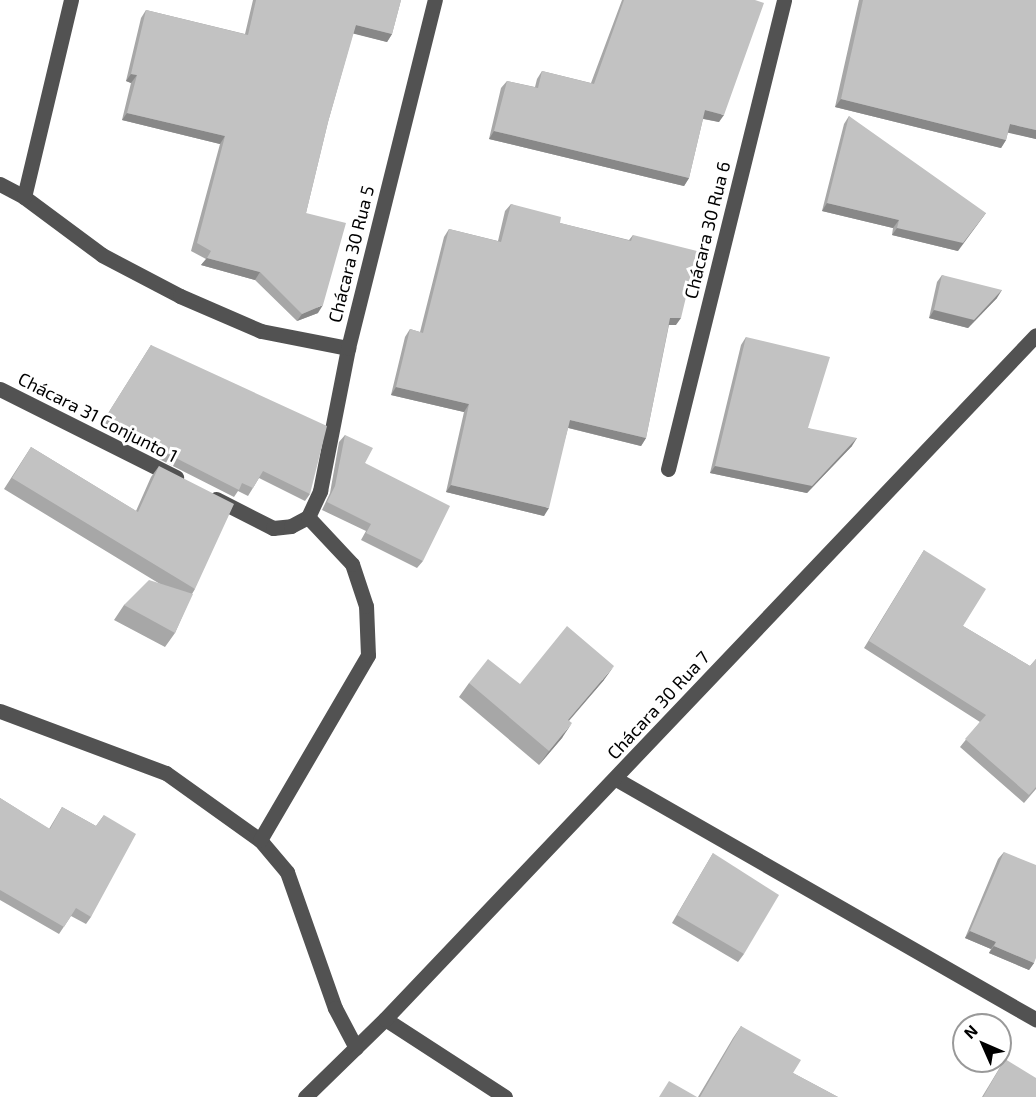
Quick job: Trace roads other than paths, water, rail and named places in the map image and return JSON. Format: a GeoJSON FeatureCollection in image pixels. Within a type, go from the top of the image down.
{"type":"FeatureCollection","features":[{"type":"Feature","properties":{"kind":"street"},"geometry":{"type":"LineString","coordinates":[[24,197],[71,0]]}},
{"type":"Feature","properties":{"kind":"street","name":"Chácara 30 Rua 5"},"geometry":{"type":"LineString","coordinates":[[308,517],[320,491],[348,348],[435,0]]}},
{"type":"Feature","properties":{"kind":"street","name":"Chácara 30 Rua 6"},"geometry":{"type":"LineString","coordinates":[[668,469],[784,0]]}},
{"type":"Feature","properties":{"kind":"street"},"geometry":{"type":"LineString","coordinates":[[0,184],[24,197],[102,255],[180,296],[261,331],[348,348]]}},
{"type":"Feature","properties":{"kind":"street","name":"Chácara 30 Rua 7"},"geometry":{"type":"LineString","coordinates":[[305,1097],[386,1019],[616,779],[864,512],[1036,335]]}},
{"type":"Feature","properties":{"kind":"street","name":"Chácara 31 Conjunto 1"},"geometry":{"type":"LineString","coordinates":[[0,389],[273,528],[291,526],[308,517]]}},
{"type":"Feature","properties":{"kind":"street"},"geometry":{"type":"LineString","coordinates":[[260,840],[368,656],[366,606],[352,564],[308,517]]}},
{"type":"Feature","properties":{"kind":"street"},"geometry":{"type":"LineString","coordinates":[[0,711],[35,721],[166,773],[260,840],[287,872],[335,1008],[356,1048]]}},
{"type":"Feature","properties":{"kind":"street"},"geometry":{"type":"LineString","coordinates":[[616,779],[1036,1020]]}},
{"type":"Feature","properties":{"kind":"street"},"geometry":{"type":"LineString","coordinates":[[386,1019],[505,1097]]}}]}
